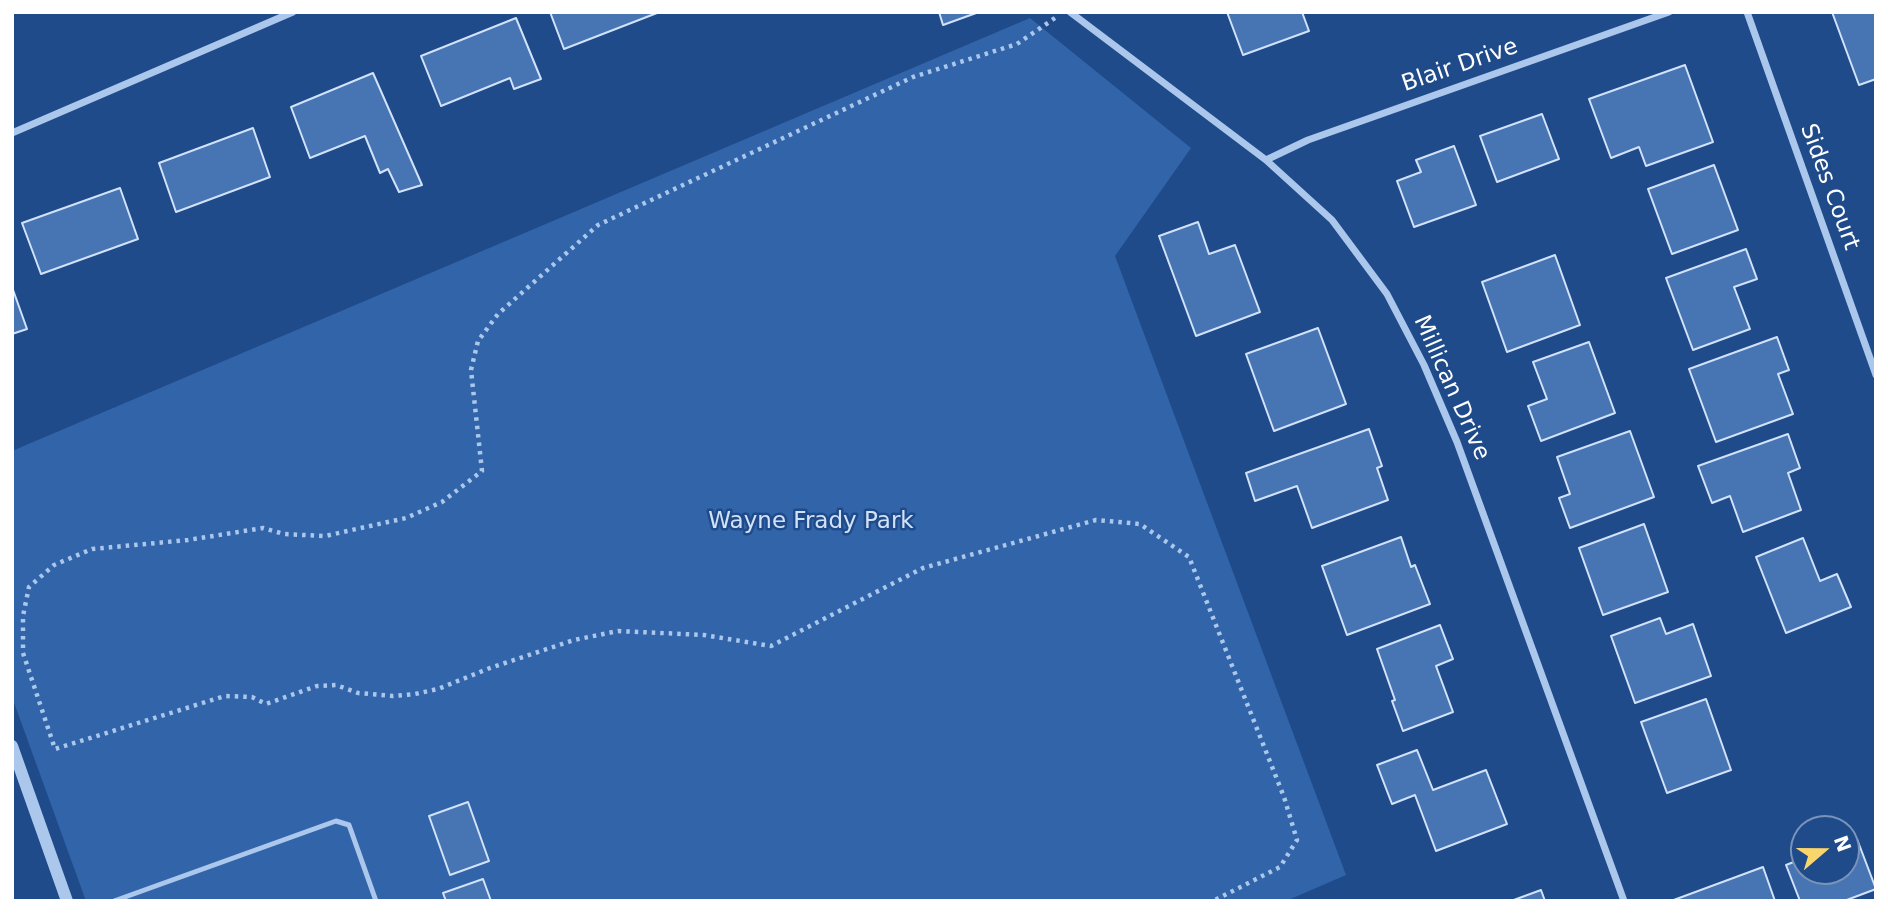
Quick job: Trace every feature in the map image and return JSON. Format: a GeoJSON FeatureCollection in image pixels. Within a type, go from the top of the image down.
{"type":"FeatureCollection","features":[{"type":"Feature","properties":{"kind":"street"},"geometry":{"type":"LineString","coordinates":[[12,133],[293,12]]}},
{"type":"Feature","properties":{"kind":"street","name":"Millican Drive"},"geometry":{"type":"LineString","coordinates":[[1070,12],[1266,160],[1332,220],[1387,294],[1424,365],[1457,442],[1624,901]]}},
{"type":"Feature","properties":{"kind":"street","name":"Blair Drive"},"geometry":{"type":"LineString","coordinates":[[1266,160],[1308,139],[1669,12]]}},
{"type":"Feature","properties":{"kind":"street","name":"Sides Court"},"geometry":{"type":"LineString","coordinates":[[1747,12],[1876,375]]}},
{"type":"Feature","properties":{"kind":"street"},"geometry":{"type":"LineString","coordinates":[[12,746],[67,901]]}},
{"type":"Feature","properties":{"kind":"lane"},"geometry":{"type":"LineString","coordinates":[[114,901],[336,821],[349,825],[376,901]]}},
{"type":"Feature","properties":{"kind":"path"},"geometry":{"type":"LineString","coordinates":[[1063,12],[1017,44],[913,77],[598,225],[498,314],[478,341],[471,370],[482,471],[442,502],[406,518],[325,536],[284,534],[263,528],[188,540],[92,549],[71,556],[54,565],[29,587],[23,616],[23,653],[55,749],[225,696],[252,697],[266,704],[317,686],[336,685],[358,693],[393,696],[415,694],[438,689],[574,640],[618,631],[704,635],[771,646],[923,568],[1096,520],[1140,524],[1189,557],[1284,797],[1297,840],[1280,867],[1213,901]]}},
{"type":"Feature","properties":{"kind":"green space","name":"Wayne Frady Park"},"geometry":{"type":"Polygon","coordinates":[[[1030,18],[1191,148],[1115,256],[1346,875],[1286,901],[86,901],[12,697],[12,451],[1030,18]]]}},
{"type":"Feature","properties":{"kind":"building"},"geometry":{"type":"Polygon","coordinates":[[[550,12],[656,12],[657,13],[564,49],[550,12]]]}},
{"type":"Feature","properties":{"kind":"building"},"geometry":{"type":"Polygon","coordinates":[[[939,12],[979,12],[943,25],[939,12]]]}},
{"type":"Feature","properties":{"kind":"building"},"geometry":{"type":"Polygon","coordinates":[[[1227,12],[1302,12],[1309,31],[1243,55],[1227,12]]]}},
{"type":"Feature","properties":{"kind":"building"},"geometry":{"type":"Polygon","coordinates":[[[1832,12],[1876,12],[1876,79],[1859,85],[1832,12]]]}},
{"type":"Feature","properties":{"kind":"building"},"geometry":{"type":"Polygon","coordinates":[[[516,18],[541,79],[514,89],[510,78],[441,106],[421,56],[516,18]]]}},
{"type":"Feature","properties":{"kind":"building"},"geometry":{"type":"Polygon","coordinates":[[[1685,65],[1713,142],[1646,166],[1639,147],[1611,158],[1589,99],[1685,65]]]}},
{"type":"Feature","properties":{"kind":"building"},"geometry":{"type":"Polygon","coordinates":[[[373,73],[422,185],[399,192],[388,169],[380,173],[365,136],[310,158],[291,107],[373,73]]]}},
{"type":"Feature","properties":{"kind":"building"},"geometry":{"type":"Polygon","coordinates":[[[1542,114],[1559,159],[1497,182],[1480,136],[1542,114]]]}},
{"type":"Feature","properties":{"kind":"building"},"geometry":{"type":"Polygon","coordinates":[[[253,128],[270,177],[176,212],[159,163],[253,128]]]}},
{"type":"Feature","properties":{"kind":"building"},"geometry":{"type":"Polygon","coordinates":[[[1454,146],[1476,205],[1414,227],[1397,181],[1421,172],[1416,160],[1454,146]]]}},
{"type":"Feature","properties":{"kind":"building"},"geometry":{"type":"Polygon","coordinates":[[[1714,165],[1738,230],[1672,254],[1648,189],[1714,165]]]}},
{"type":"Feature","properties":{"kind":"building"},"geometry":{"type":"Polygon","coordinates":[[[120,188],[138,239],[41,274],[22,223],[120,188]]]}},
{"type":"Feature","properties":{"kind":"building"},"geometry":{"type":"Polygon","coordinates":[[[1198,222],[1209,254],[1235,245],[1260,312],[1196,336],[1159,236],[1198,222]]]}},
{"type":"Feature","properties":{"kind":"building"},"geometry":{"type":"Polygon","coordinates":[[[1746,249],[1757,279],[1734,287],[1750,329],[1693,350],[1666,278],[1746,249]]]}},
{"type":"Feature","properties":{"kind":"building"},"geometry":{"type":"Polygon","coordinates":[[[1555,255],[1580,325],[1507,352],[1482,282],[1555,255]]]}},
{"type":"Feature","properties":{"kind":"building"},"geometry":{"type":"Polygon","coordinates":[[[12,287],[27,329],[12,334],[12,287]]]}},
{"type":"Feature","properties":{"kind":"building"},"geometry":{"type":"Polygon","coordinates":[[[1318,328],[1346,404],[1274,431],[1246,354],[1318,328]]]}},
{"type":"Feature","properties":{"kind":"building"},"geometry":{"type":"Polygon","coordinates":[[[1777,337],[1789,370],[1778,374],[1793,414],[1716,442],[1689,369],[1777,337]]]}},
{"type":"Feature","properties":{"kind":"building"},"geometry":{"type":"Polygon","coordinates":[[[1589,342],[1615,413],[1541,441],[1528,406],[1547,399],[1533,362],[1589,342]]]}},
{"type":"Feature","properties":{"kind":"building"},"geometry":{"type":"Polygon","coordinates":[[[1369,429],[1382,466],[1377,468],[1388,500],[1312,528],[1297,486],[1255,501],[1246,473],[1369,429]]]}},
{"type":"Feature","properties":{"kind":"building"},"geometry":{"type":"Polygon","coordinates":[[[1630,431],[1654,497],[1570,528],[1559,498],[1570,494],[1557,457],[1630,431]]]}},
{"type":"Feature","properties":{"kind":"building"},"geometry":{"type":"Polygon","coordinates":[[[1788,434],[1800,468],[1788,473],[1801,510],[1743,532],[1730,496],[1712,503],[1698,466],[1788,434]]]}},
{"type":"Feature","properties":{"kind":"building"},"geometry":{"type":"Polygon","coordinates":[[[1644,524],[1668,592],[1603,615],[1579,548],[1644,524]]]}},
{"type":"Feature","properties":{"kind":"building"},"geometry":{"type":"Polygon","coordinates":[[[1401,537],[1411,567],[1415,565],[1430,604],[1347,635],[1322,566],[1401,537]]]}},
{"type":"Feature","properties":{"kind":"building"},"geometry":{"type":"Polygon","coordinates":[[[1803,538],[1820,581],[1837,574],[1851,607],[1786,633],[1756,557],[1803,538]]]}},
{"type":"Feature","properties":{"kind":"building"},"geometry":{"type":"Polygon","coordinates":[[[1660,618],[1666,634],[1693,624],[1711,676],[1635,703],[1611,636],[1660,618]]]}},
{"type":"Feature","properties":{"kind":"building"},"geometry":{"type":"Polygon","coordinates":[[[1440,625],[1453,659],[1436,666],[1453,712],[1403,731],[1377,649],[1440,625]]]}},
{"type":"Feature","properties":{"kind":"building"},"geometry":{"type":"Polygon","coordinates":[[[1706,699],[1731,770],[1667,793],[1641,722],[1706,699]]]}},
{"type":"Feature","properties":{"kind":"building"},"geometry":{"type":"Polygon","coordinates":[[[1417,750],[1433,790],[1486,770],[1507,824],[1436,851],[1415,795],[1392,804],[1377,765],[1417,750]]]}},
{"type":"Feature","properties":{"kind":"building"},"geometry":{"type":"Polygon","coordinates":[[[468,802],[489,861],[450,875],[429,816],[468,802]]]}},
{"type":"Feature","properties":{"kind":"building"},"geometry":{"type":"Polygon","coordinates":[[[1860,847],[1876,889],[1844,901],[1800,901],[1794,885],[1860,885],[1860,847]]]}},
{"type":"Feature","properties":{"kind":"building"},"geometry":{"type":"Polygon","coordinates":[[[1763,867],[1775,901],[1671,901],[1763,867]]]}},
{"type":"Feature","properties":{"kind":"building"},"geometry":{"type":"Polygon","coordinates":[[[483,879],[491,901],[446,901],[443,893],[483,879]]]}},
{"type":"Feature","properties":{"kind":"building"},"geometry":{"type":"Polygon","coordinates":[[[1541,890],[1545,901],[1511,901],[1541,890]]]}}]}
